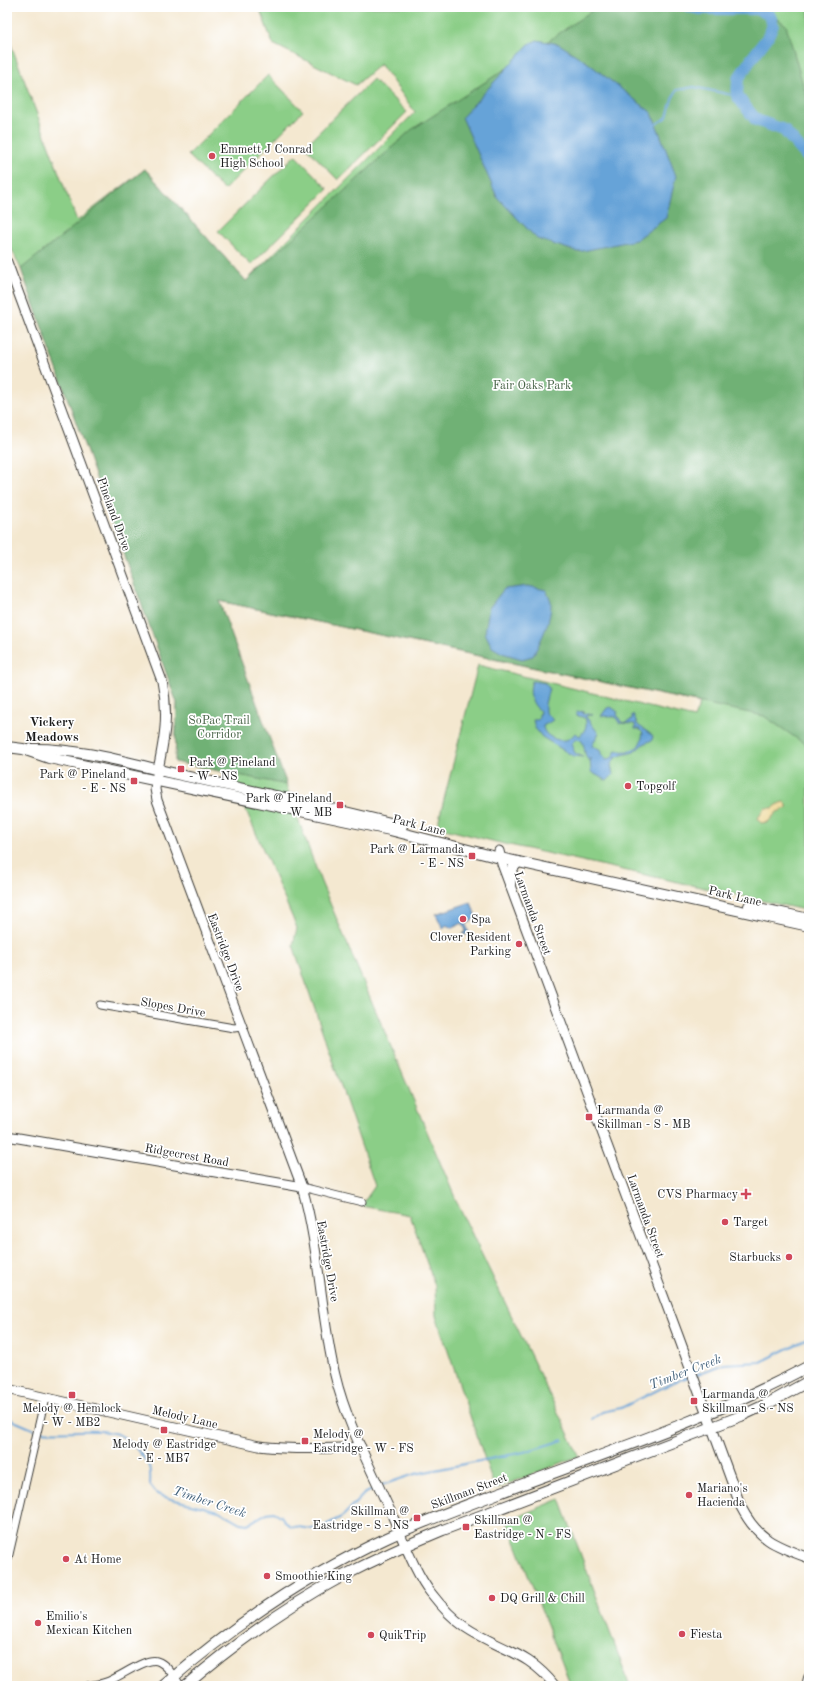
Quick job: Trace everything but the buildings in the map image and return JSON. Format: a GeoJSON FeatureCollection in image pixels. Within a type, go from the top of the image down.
{"type":"FeatureCollection","features":[{"type":"Feature","properties":{"kind":"main road","name":"Park Lane"},"geometry":{"type":"LineString","coordinates":[[7,747],[23,749],[50,749],[158,770],[300,801],[374,823],[500,855],[809,919]]}},
{"type":"Feature","properties":{"kind":"main road","name":"Park Lane"},"geometry":{"type":"LineString","coordinates":[[23,749],[49,758],[298,812],[374,823]]}},
{"type":"Feature","properties":{"kind":"main road"},"geometry":{"type":"LineString","coordinates":[[298,812],[300,801]]}},
{"type":"Feature","properties":{"kind":"main road","name":"Park Lane"},"geometry":{"type":"LineString","coordinates":[[500,855],[518,862],[809,926]]}},
{"type":"Feature","properties":{"kind":"main road"},"geometry":{"type":"LineString","coordinates":[[510,885],[510,873],[514,865],[518,862]]}},
{"type":"Feature","properties":{"kind":"main road","name":"Skillman Street"},"geometry":{"type":"LineString","coordinates":[[163,1686],[224,1636],[262,1609],[320,1572],[400,1532],[707,1414],[781,1381],[809,1366]]}},
{"type":"Feature","properties":{"kind":"main road"},"geometry":{"type":"LineString","coordinates":[[185,1686],[225,1653],[270,1621],[343,1576],[406,1545],[711,1428],[767,1404],[809,1381]]}},
{"type":"Feature","properties":{"kind":"main road"},"geometry":{"type":"LineString","coordinates":[[262,1609],[270,1621]]}},
{"type":"Feature","properties":{"kind":"main road"},"geometry":{"type":"LineString","coordinates":[[806,1686],[809,1678]]}},
{"type":"Feature","properties":{"kind":"street","name":"Pineland Drive"},"geometry":{"type":"LineString","coordinates":[[7,262],[162,681],[166,698],[166,725],[156,780]]}},
{"type":"Feature","properties":{"kind":"street","name":"Eastridge Drive"},"geometry":{"type":"LineString","coordinates":[[156,780],[155,789],[160,810],[302,1187],[314,1242],[333,1364],[340,1392],[365,1457],[393,1518],[430,1592],[447,1612],[466,1628],[531,1662],[548,1676],[555,1686]]}},
{"type":"Feature","properties":{"kind":"street","name":"Larmanda Street"},"geometry":{"type":"LineString","coordinates":[[500,855],[741,1507],[748,1522],[762,1536],[809,1558]]}},
{"type":"Feature","properties":{"kind":"street","name":"Slopes Drive"},"geometry":{"type":"LineString","coordinates":[[100,1005],[234,1028],[242,1027]]}},
{"type":"Feature","properties":{"kind":"street","name":"Ridgecrest Road"},"geometry":{"type":"LineString","coordinates":[[7,1136],[302,1187],[362,1202]]}},
{"type":"Feature","properties":{"kind":"street","name":"Melody Lane"},"geometry":{"type":"LineString","coordinates":[[7,1389],[259,1446],[309,1449],[361,1447]]}},
{"type":"Feature","properties":{"kind":"street"},"geometry":{"type":"LineString","coordinates":[[7,1563],[45,1398]]}},
{"type":"Feature","properties":{"kind":"street"},"geometry":{"type":"LineString","coordinates":[[88,1686],[119,1677],[149,1660],[158,1661],[163,1664],[180,1686]]}},
{"type":"Feature","properties":{"kind":"green space","name":"Fair Oaks Park"},"geometry":{"type":"Polygon","coordinates":[[[259,7],[809,7],[809,911],[496,842],[437,827],[478,665],[694,718],[700,703],[219,601],[321,882],[459,1207],[579,1456],[495,1489],[436,1316],[435,1286],[410,1215],[361,1206],[375,1186],[293,945],[297,928],[230,773],[175,762],[177,703],[21,269],[7,239],[7,169],[11,166],[7,154],[7,34],[77,221],[145,169],[246,281],[415,112],[380,64],[356,85],[273,44],[259,7]]]}},
{"type":"Feature","properties":{"kind":"green space","name":"Fair Oaks Park"},"geometry":{"type":"Polygon","coordinates":[[[597,7],[763,7],[786,25],[806,95],[809,98],[809,747],[764,716],[219,601],[287,785],[175,762],[177,703],[21,269],[145,169],[246,281],[411,130],[544,44],[597,7]]]}},
{"type":"Feature","properties":{"kind":"green space"},"geometry":{"type":"Polygon","coordinates":[[[268,75],[303,111],[224,190],[188,155],[268,75]]]}},
{"type":"Feature","properties":{"kind":"green space"},"geometry":{"type":"Polygon","coordinates":[[[373,79],[407,112],[338,180],[305,146],[373,79]]]}},
{"type":"Feature","properties":{"kind":"green space"},"geometry":{"type":"Polygon","coordinates":[[[295,155],[328,189],[251,265],[218,231],[295,155]]]}},
{"type":"Feature","properties":{"kind":"green space"},"geometry":{"type":"Polygon","coordinates":[[[560,1499],[630,1686],[571,1686],[507,1521],[560,1499]]]}},
{"type":"Feature","properties":{"kind":"sand"},"geometry":{"type":"Polygon","coordinates":[[[784,802],[787,805],[787,808],[777,812],[768,822],[761,823],[759,821],[758,818],[765,808],[773,808],[784,802]]]}},
{"type":"Feature","properties":{"kind":"water"},"geometry":{"type":"Polygon","coordinates":[[[537,40],[559,44],[588,63],[652,113],[676,176],[666,218],[636,240],[578,252],[537,239],[497,197],[462,117],[529,44],[537,40]]]}},
{"type":"Feature","properties":{"kind":"water"},"geometry":{"type":"Polygon","coordinates":[[[528,586],[546,590],[551,601],[551,608],[545,630],[533,656],[522,659],[502,653],[492,647],[485,633],[489,608],[504,589],[528,586]]]}},
{"type":"Feature","properties":{"kind":"water"},"geometry":{"type":"Polygon","coordinates":[[[532,681],[545,683],[549,688],[545,704],[545,712],[553,720],[543,726],[544,730],[549,736],[558,740],[567,740],[575,733],[580,736],[586,728],[586,721],[585,718],[576,715],[577,712],[585,711],[582,713],[593,715],[587,715],[586,717],[599,734],[592,746],[601,751],[601,754],[606,760],[613,757],[616,750],[633,750],[641,742],[643,733],[639,729],[635,729],[635,724],[619,723],[616,717],[601,716],[607,708],[611,707],[618,712],[617,714],[621,722],[625,723],[632,720],[633,714],[638,725],[653,736],[652,740],[642,745],[634,752],[615,758],[611,765],[613,775],[607,781],[591,772],[590,758],[589,761],[581,740],[576,739],[571,744],[575,753],[583,757],[573,756],[542,737],[535,728],[533,720],[538,720],[540,711],[534,705],[531,698],[530,689],[532,681]]]}},
{"type":"Feature","properties":{"kind":"water","name":"Spa"},"geometry":{"type":"Polygon","coordinates":[[[471,902],[476,917],[471,922],[466,924],[469,934],[464,935],[463,933],[466,932],[463,923],[452,928],[446,925],[443,929],[436,914],[471,902]]]}},
{"type":"Feature","properties":{"kind":"waterway"},"geometry":{"type":"LineString","coordinates":[[690,7],[700,9],[759,9],[770,16],[773,25],[767,38],[738,79],[737,96],[756,120],[784,130],[809,159]]}},
{"type":"Feature","properties":{"kind":"waterway"},"geometry":{"type":"LineString","coordinates":[[656,124],[667,117],[672,99],[677,90],[694,87],[737,96]]}},
{"type":"Feature","properties":{"kind":"waterway","name":"Timber Creek"},"geometry":{"type":"LineString","coordinates":[[695,1375],[724,1364],[761,1362],[809,1338]]}},
{"type":"Feature","properties":{"kind":"waterway","name":"Timber Creek"},"geometry":{"type":"LineString","coordinates":[[592,1419],[602,1412],[621,1408],[674,1382],[691,1376]]}},
{"type":"Feature","properties":{"kind":"waterway","name":"Timber Creek"},"geometry":{"type":"LineString","coordinates":[[7,1418],[35,1430]]}},
{"type":"Feature","properties":{"kind":"waterway","name":"Timber Creek"},"geometry":{"type":"LineString","coordinates":[[40,1431],[96,1431],[117,1434],[129,1441],[145,1459],[150,1470],[150,1485],[157,1494],[219,1511],[240,1523],[248,1524],[267,1513],[274,1512],[281,1516],[285,1522],[291,1526],[312,1529],[324,1526],[343,1516],[364,1494],[376,1488]]}},
{"type":"Feature","properties":{"kind":"waterway","name":"Timber Creek"},"geometry":{"type":"LineString","coordinates":[[382,1485],[415,1474],[524,1452],[563,1440]]}},
{"type":"Feature","properties":{"kind":"place","name":"Emmett J Conrad High School"},"geometry":{"type":"Point","coordinates":[212,156]}},
{"type":"Feature","properties":{"kind":"place","name":"Park @ Pineland - W - NS"},"geometry":{"type":"Point","coordinates":[181,769]}},
{"type":"Feature","properties":{"kind":"place","name":"Park @ Pineland - E - NS"},"geometry":{"type":"Point","coordinates":[134,781]}},
{"type":"Feature","properties":{"kind":"place","name":"Topgolf"},"geometry":{"type":"Point","coordinates":[628,786]}},
{"type":"Feature","properties":{"kind":"place","name":"Park @ Pineland - W - MB"},"geometry":{"type":"Point","coordinates":[340,805]}},
{"type":"Feature","properties":{"kind":"place","name":"Park @ Larmanda - E - NS"},"geometry":{"type":"Point","coordinates":[472,856]}},
{"type":"Feature","properties":{"kind":"place","name":"Spa"},"geometry":{"type":"Point","coordinates":[463,919]}},
{"type":"Feature","properties":{"kind":"place","name":"Clover Resident Parking"},"geometry":{"type":"Point","coordinates":[519,944]}},
{"type":"Feature","properties":{"kind":"place","name":"Larmanda @ Skillman - S - MB"},"geometry":{"type":"Point","coordinates":[589,1117]}},
{"type":"Feature","properties":{"kind":"place","name":"CVS Pharmacy"},"geometry":{"type":"Point","coordinates":[746,1194]}},
{"type":"Feature","properties":{"kind":"place","name":"Target"},"geometry":{"type":"Point","coordinates":[725,1222]}},
{"type":"Feature","properties":{"kind":"place","name":"Starbucks"},"geometry":{"type":"Point","coordinates":[789,1257]}},
{"type":"Feature","properties":{"kind":"place","name":"Melody @ Hemlock - W - MB2"},"geometry":{"type":"Point","coordinates":[72,1395]}},
{"type":"Feature","properties":{"kind":"place","name":"Larmanda @ Skillman - S - NS"},"geometry":{"type":"Point","coordinates":[694,1401]}},
{"type":"Feature","properties":{"kind":"place","name":"Melody @ Eastridge - E - MB7"},"geometry":{"type":"Point","coordinates":[164,1430]}},
{"type":"Feature","properties":{"kind":"place","name":"Melody @ Eastridge - W - FS"},"geometry":{"type":"Point","coordinates":[305,1441]}},
{"type":"Feature","properties":{"kind":"place","name":"Mariano's Hacienda"},"geometry":{"type":"Point","coordinates":[689,1495]}},
{"type":"Feature","properties":{"kind":"place","name":"Skillman @ Eastridge - S - NS"},"geometry":{"type":"Point","coordinates":[417,1518]}},
{"type":"Feature","properties":{"kind":"place","name":"Skillman @ Eastridge - N - FS"},"geometry":{"type":"Point","coordinates":[466,1527]}},
{"type":"Feature","properties":{"kind":"place","name":"At Home"},"geometry":{"type":"Point","coordinates":[66,1559]}},
{"type":"Feature","properties":{"kind":"place","name":"Smoothie King"},"geometry":{"type":"Point","coordinates":[267,1576]}},
{"type":"Feature","properties":{"kind":"place","name":"DQ Grill & Chill"},"geometry":{"type":"Point","coordinates":[492,1598]}},
{"type":"Feature","properties":{"kind":"place","name":"Emilio's Mexican Kitchen"},"geometry":{"type":"Point","coordinates":[38,1623]}},
{"type":"Feature","properties":{"kind":"place","name":"Fiesta"},"geometry":{"type":"Point","coordinates":[682,1634]}},
{"type":"Feature","properties":{"kind":"place","name":"QuikTrip"},"geometry":{"type":"Point","coordinates":[371,1635]}},
{"type":"Feature","properties":{"kind":"district","name":"Vickery Meadows"},"geometry":{"type":"Point","coordinates":[52,728]}},
{"type":"Feature","properties":{"kind":"park label","name":"SoPac Trail Corridor"},"geometry":{"type":"Point","coordinates":[219,727]}}]}
